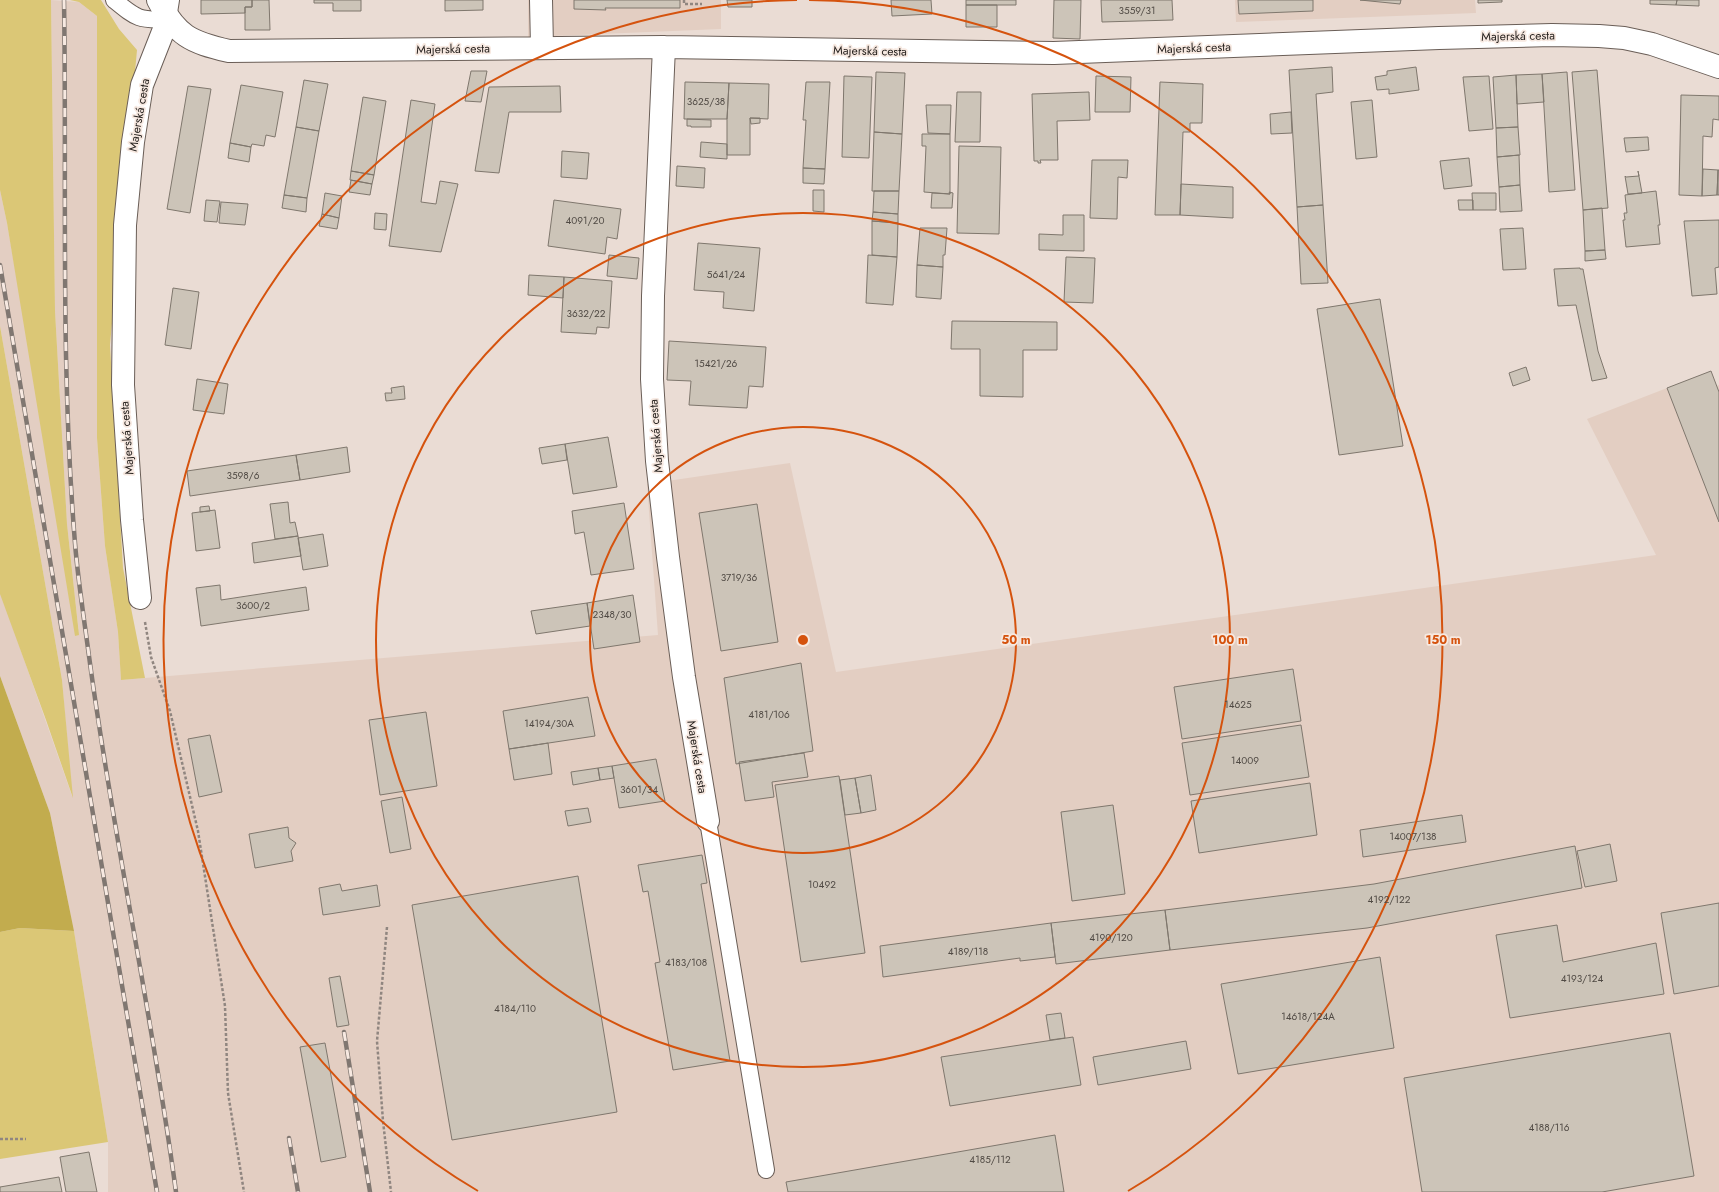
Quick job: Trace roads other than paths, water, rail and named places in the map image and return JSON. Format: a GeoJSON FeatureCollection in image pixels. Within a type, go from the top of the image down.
{"type":"FeatureCollection","features":[{"type":"Feature","properties":{"kind":"street"},"geometry":{"type":"LineString","coordinates":[[158,0],[169,10]]}},
{"type":"Feature","properties":{"kind":"street"},"geometry":{"type":"LineString","coordinates":[[541,0],[542,48]]}},
{"type":"Feature","properties":{"kind":"street","name":"Majerská cesta"},"geometry":{"type":"LineString","coordinates":[[169,10],[183,35],[205,45],[229,51],[664,47],[1054,53],[1552,35],[1624,38],[1652,44],[1719,67]]}},
{"type":"Feature","properties":{"kind":"street","name":"Majerská cesta"},"geometry":{"type":"LineString","coordinates":[[140,598],[132,520],[123,386],[125,225],[133,142],[142,85],[169,10]]}},
{"type":"Feature","properties":{"kind":"street","name":"Majerská cesta"},"geometry":{"type":"LineString","coordinates":[[664,47],[653,296],[652,379],[657,461],[668,557],[683,672],[708,821]]}},
{"type":"Feature","properties":{"kind":"lane"},"geometry":{"type":"LineString","coordinates":[[114,0],[132,15],[148,21],[169,10]]}},
{"type":"Feature","properties":{"kind":"lane"},"geometry":{"type":"LineString","coordinates":[[708,821],[766,1170]]}},
{"type":"Feature","properties":{"kind":"railway"},"geometry":{"type":"LineString","coordinates":[[64,0],[67,407],[76,557],[109,791],[156,1058],[176,1192]]}},
{"type":"Feature","properties":{"kind":"railway"},"geometry":{"type":"LineString","coordinates":[[0,265],[157,1192]]}},
{"type":"Feature","properties":{"kind":"railway"},"geometry":{"type":"LineString","coordinates":[[344,1032],[370,1192]]}},
{"type":"Feature","properties":{"kind":"railway"},"geometry":{"type":"LineString","coordinates":[[289,1138],[298,1192]]}}]}
